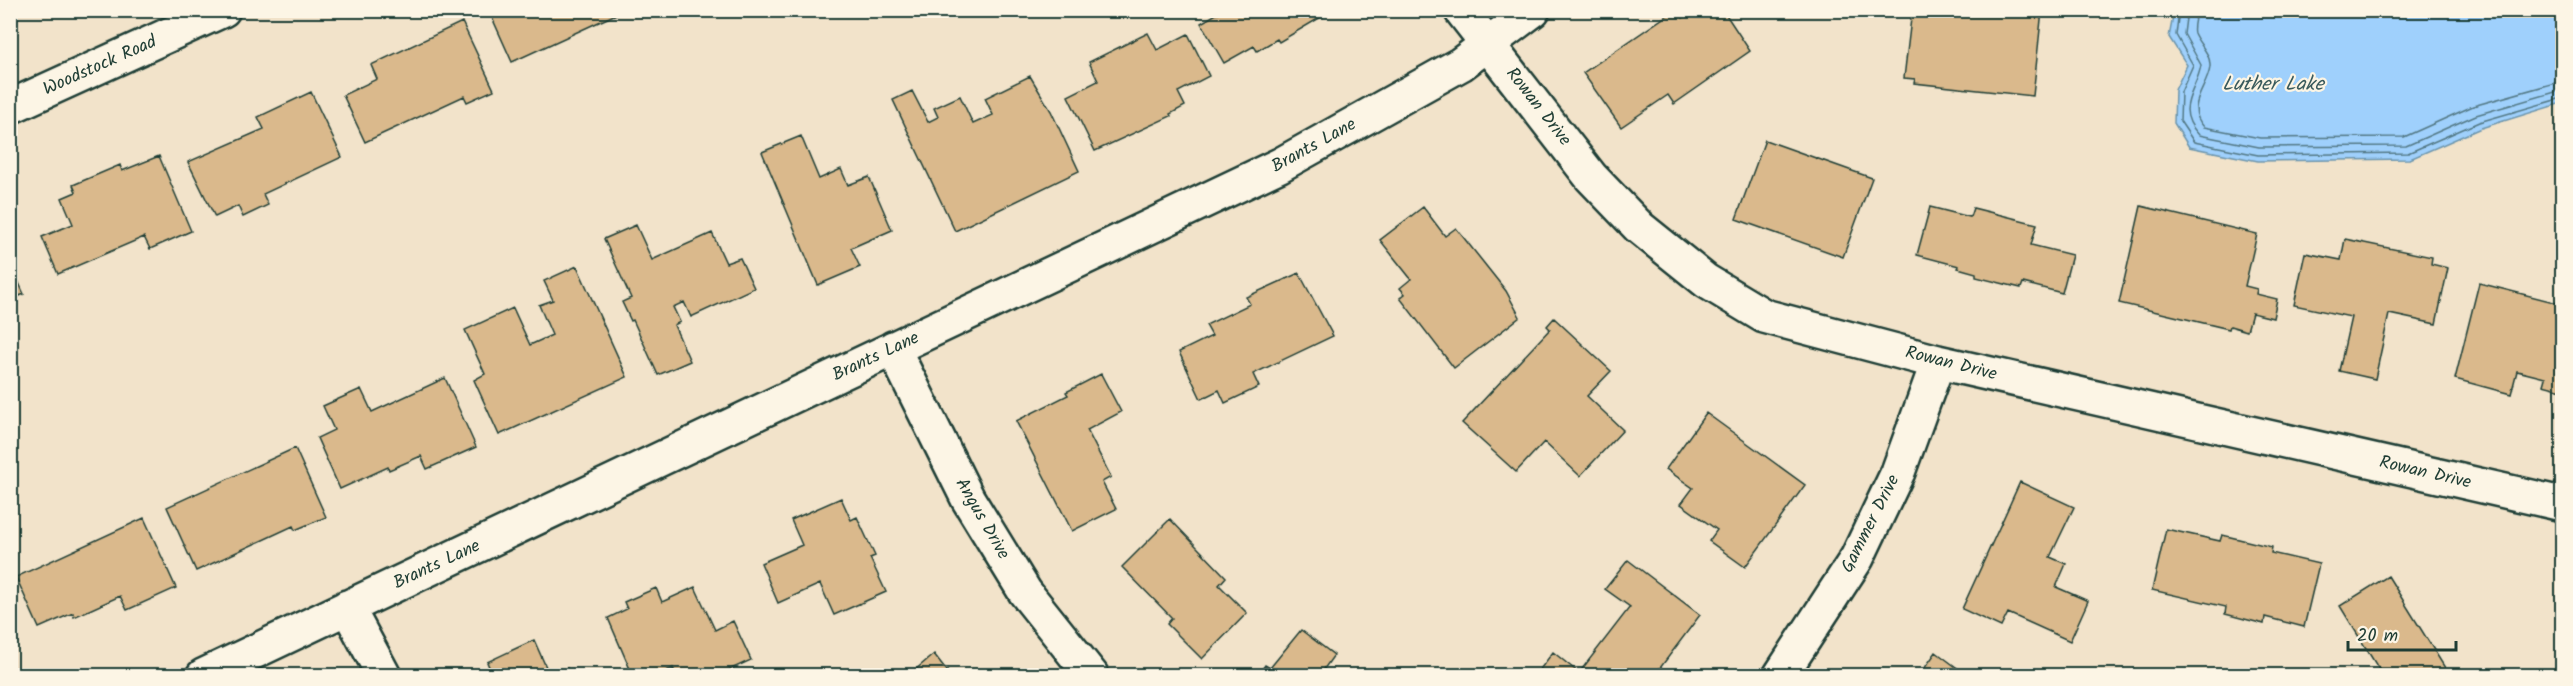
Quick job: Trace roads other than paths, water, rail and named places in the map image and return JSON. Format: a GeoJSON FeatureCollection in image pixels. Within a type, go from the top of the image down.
{"type":"FeatureCollection","features":[{"type":"Feature","properties":{"kind":"street","name":"Woodstock Road"},"geometry":{"type":"LineString","coordinates":[[10,107],[223,10]]}},
{"type":"Feature","properties":{"kind":"street","name":"Rowan Drive"},"geometry":{"type":"LineString","coordinates":[[1461,10],[1591,177],[1639,227],[1706,281],[1764,316],[1938,362],[2562,504]]}},
{"type":"Feature","properties":{"kind":"street","name":"Brants Lane"},"geometry":{"type":"LineString","coordinates":[[203,675],[1280,165],[1461,64],[1533,10]]}},
{"type":"Feature","properties":{"kind":"street","name":"Angus Drive"},"geometry":{"type":"LineString","coordinates":[[893,348],[968,499],[1019,583],[1092,675]]}},
{"type":"Feature","properties":{"kind":"street","name":"Gammer Drive"},"geometry":{"type":"LineString","coordinates":[[1780,675],[1857,558],[1898,472],[1938,362]]}},
{"type":"Feature","properties":{"kind":"street"},"geometry":{"type":"LineString","coordinates":[[347,607],[384,675]]}},
{"type":"Feature","properties":{"kind":"water","name":"Luther Lake"},"geometry":{"type":"Polygon","coordinates":[[[2174,11],[2562,11],[2562,103],[2481,128],[2410,159],[2258,161],[2189,147],[2174,123],[2175,90],[2187,65],[2169,37],[2174,11]]]}}]}
